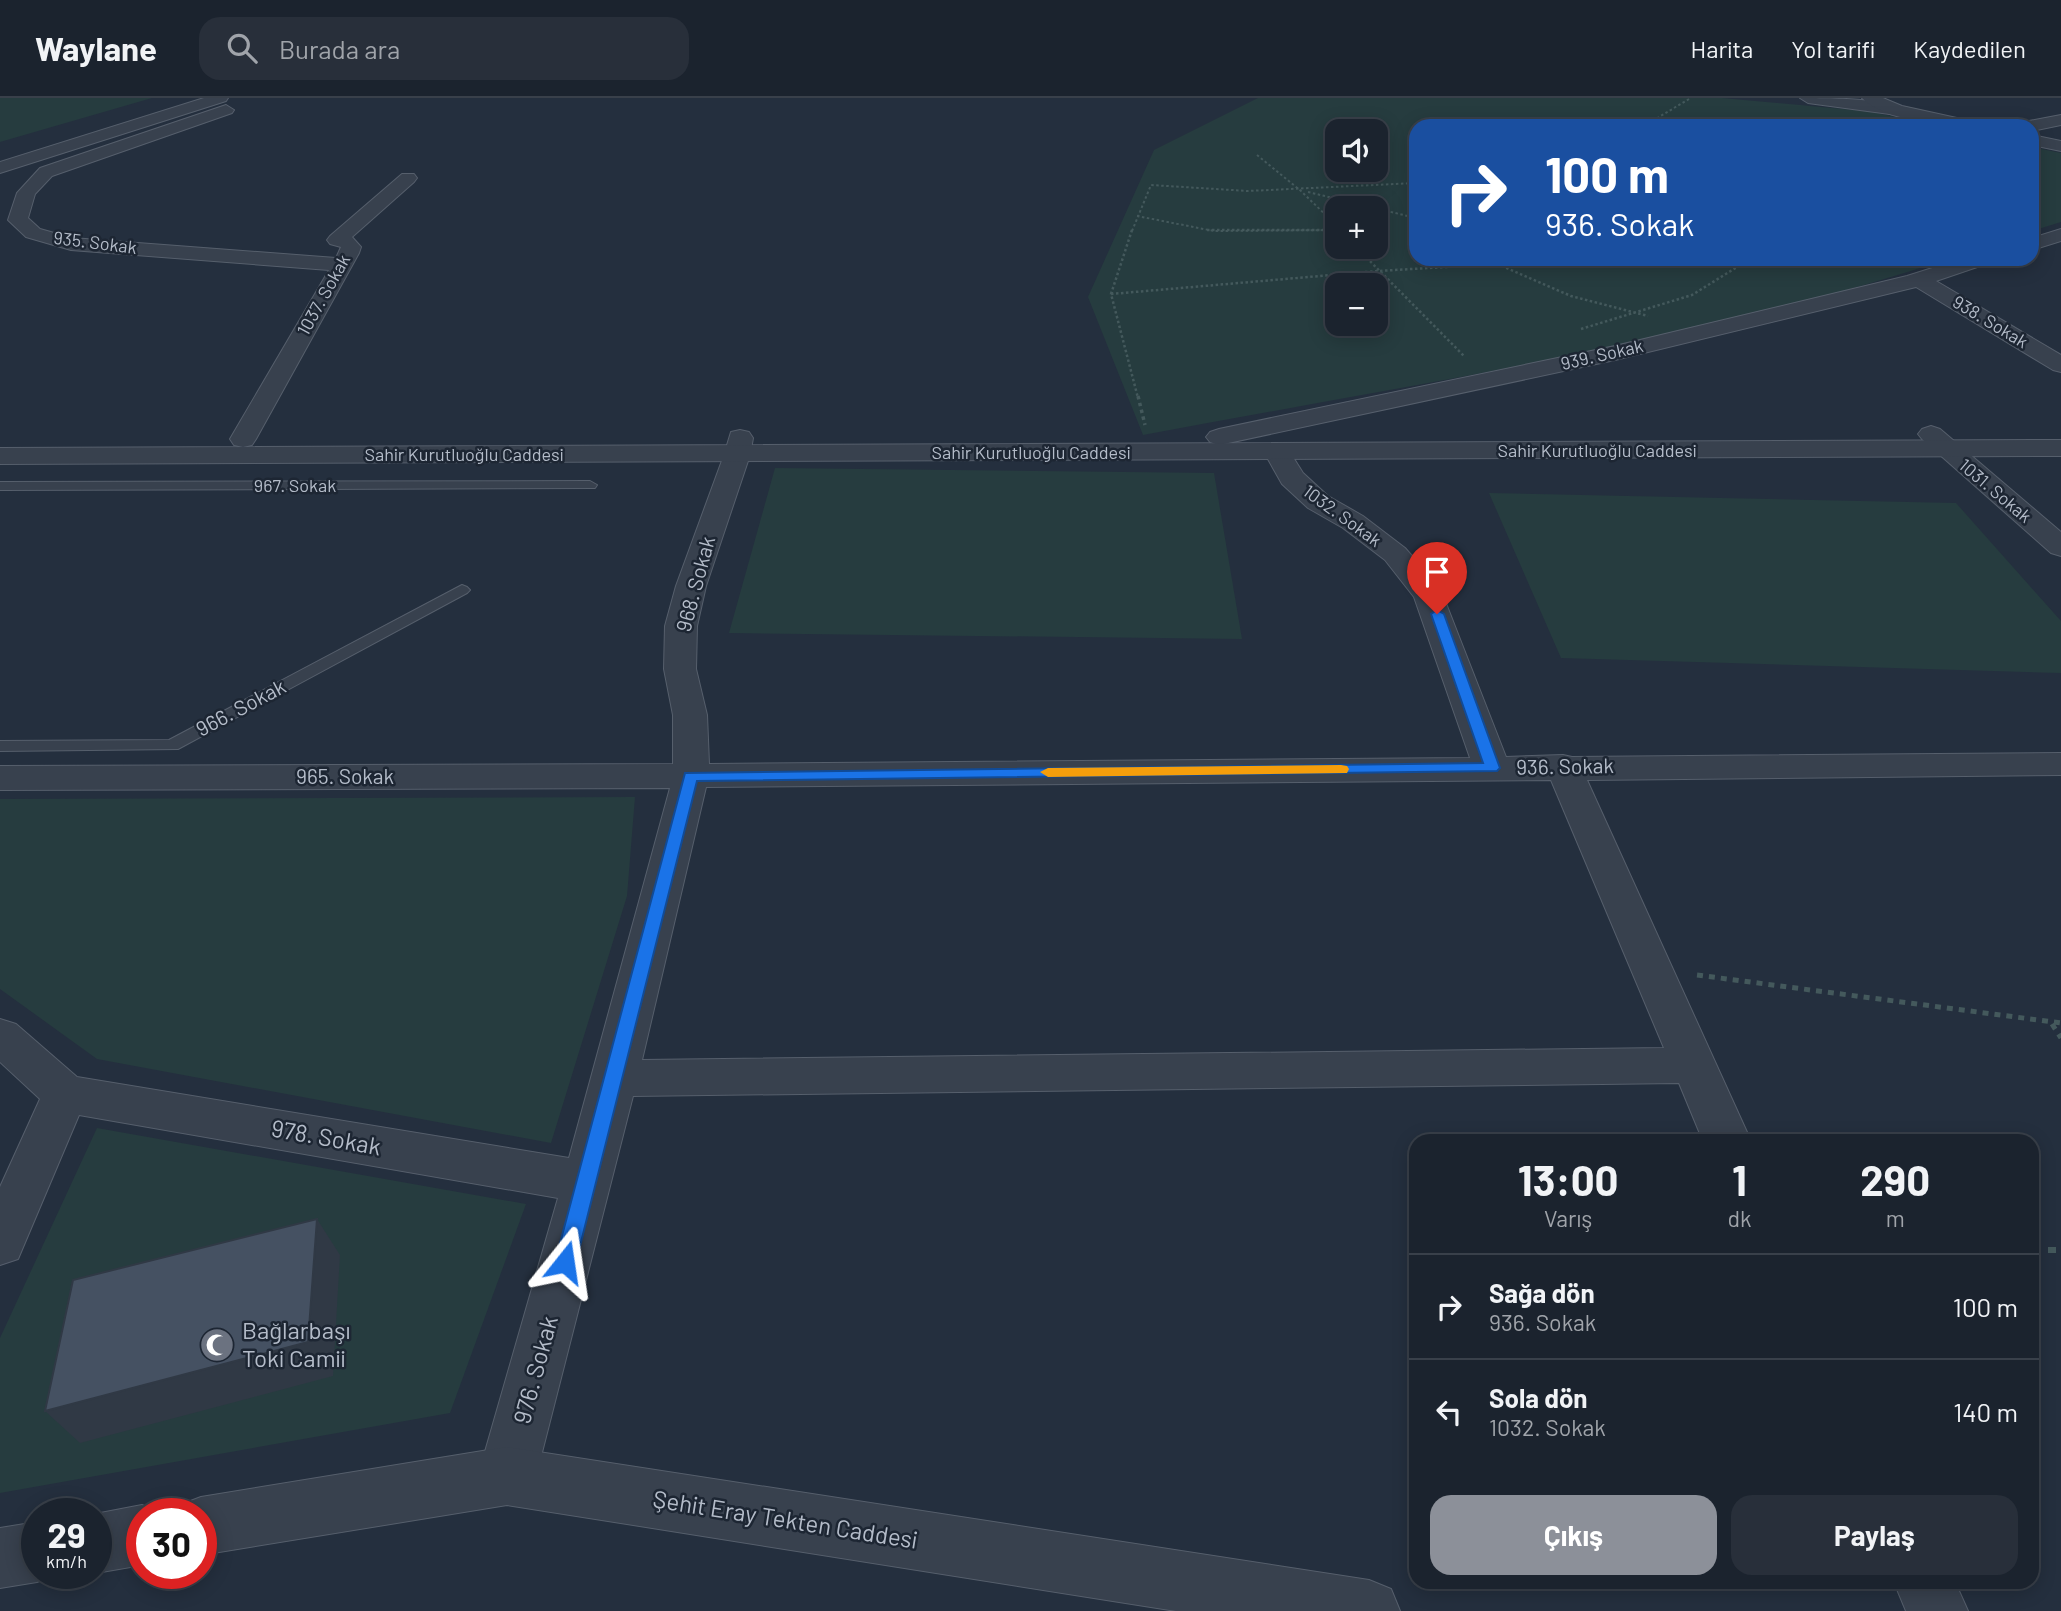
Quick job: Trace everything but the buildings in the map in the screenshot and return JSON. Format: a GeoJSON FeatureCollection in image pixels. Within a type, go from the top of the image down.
{"type":"FeatureCollection","features":[{"type":"Feature","properties":{"kind":"street"},"geometry":{"type":"LineString","coordinates":[[0,154],[183,98]]}},
{"type":"Feature","properties":{"kind":"street"},"geometry":{"type":"LineString","coordinates":[[1808,98],[1897,110],[1938,119]]}},
{"type":"Feature","properties":{"kind":"street"},"geometry":{"type":"LineString","coordinates":[[1870,98],[1897,110]]}},
{"type":"Feature","properties":{"kind":"street"},"geometry":{"type":"LineString","coordinates":[[0,167],[223,104]]}},
{"type":"Feature","properties":{"kind":"street","name":"935. Sokak"},"geometry":{"type":"LineString","coordinates":[[223,104],[46,172],[32,184],[18,209],[18,220],[33,233],[71,244],[341,265]]}},
{"type":"Feature","properties":{"kind":"street"},"geometry":{"type":"LineString","coordinates":[[2039,124],[2061,120]]}},
{"type":"Feature","properties":{"kind":"street"},"geometry":{"type":"LineString","coordinates":[[2039,141],[2061,146]]}},
{"type":"Feature","properties":{"kind":"street","name":"1037. Sokak"},"geometry":{"type":"LineString","coordinates":[[243,439],[351,247],[348,242],[337,240],[408,178]]}},
{"type":"Feature","properties":{"kind":"street"},"geometry":{"type":"LineString","coordinates":[[2039,242],[2061,234]]}},
{"type":"Feature","properties":{"kind":"street","name":"939. Sokak"},"geometry":{"type":"LineString","coordinates":[[1219,437],[1615,353],[1918,279],[1960,266]]}},
{"type":"Feature","properties":{"kind":"street","name":"938. Sokak"},"geometry":{"type":"LineString","coordinates":[[1918,279],[2061,365]]}},
{"type":"Feature","properties":{"kind":"street","name":"Sahir Kurutluoğlu Caddesi"},"geometry":{"type":"LineString","coordinates":[[0,439],[243,439],[1277,452],[1938,442],[2061,433]]}},
{"type":"Feature","properties":{"kind":"street","name":"Sahir Kurutluoğlu Caddesi"},"geometry":{"type":"LineString","coordinates":[[0,456],[1219,437],[1938,442],[2061,448]]}},
{"type":"Feature","properties":{"kind":"street","name":"1031. Sokak"},"geometry":{"type":"LineString","coordinates":[[1938,442],[2061,547]]}},
{"type":"Feature","properties":{"kind":"street","name":"968. Sokak"},"geometry":{"type":"LineString","coordinates":[[691,776],[690,715],[680,669],[681,626],[691,586],[739,446]]}},
{"type":"Feature","properties":{"kind":"street","name":"1032. Sokak"},"geometry":{"type":"LineString","coordinates":[[1277,452],[1292,478],[1318,502],[1353,522],[1395,554],[1430,595],[1492,768]]}},
{"type":"Feature","properties":{"kind":"street","name":"936. Sokak"},"geometry":{"type":"LineString","coordinates":[[691,776],[1563,766],[2061,764]]}},
{"type":"Feature","properties":{"kind":"street"},"geometry":{"type":"LineString","coordinates":[[1563,766],[1724,1134]]}},
{"type":"Feature","properties":{"kind":"street","name":"965. Sokak"},"geometry":{"type":"LineString","coordinates":[[0,778],[691,776]]}},
{"type":"Feature","properties":{"kind":"street","name":"976. Sokak"},"geometry":{"type":"LineString","coordinates":[[507,1476],[615,1078],[691,776]]}},
{"type":"Feature","properties":{"kind":"street"},"geometry":{"type":"LineString","coordinates":[[0,1036],[65,1094],[0,1243]]}},
{"type":"Feature","properties":{"kind":"street"},"geometry":{"type":"LineString","coordinates":[[615,1078],[1693,1065]]}},
{"type":"Feature","properties":{"kind":"street","name":"978. Sokak"},"geometry":{"type":"LineString","coordinates":[[65,1094],[587,1182]]}},
{"type":"Feature","properties":{"kind":"street","name":"Şehit Eray Tekten Caddesi"},"geometry":{"type":"LineString","coordinates":[[217,1523],[507,1476],[1369,1611]]}},
{"type":"Feature","properties":{"kind":"street"},"geometry":{"type":"LineString","coordinates":[[0,1558],[21,1555]]}},
{"type":"Feature","properties":{"kind":"street"},"geometry":{"type":"LineString","coordinates":[[1927,1589],[1937,1611]]}},
{"type":"Feature","properties":{"kind":"lane","name":"967. Sokak"},"geometry":{"type":"LineString","coordinates":[[0,486],[590,485]]}},
{"type":"Feature","properties":{"kind":"lane","name":"966. Sokak"},"geometry":{"type":"LineString","coordinates":[[0,746],[172,745],[462,590]]}},
{"type":"Feature","properties":{"kind":"path"},"geometry":{"type":"LineString","coordinates":[[1656,119],[1689,99]]}},
{"type":"Feature","properties":{"kind":"path"},"geometry":{"type":"LineString","coordinates":[[1257,155],[1301,191],[1325,216]]}},
{"type":"Feature","properties":{"kind":"path"},"geometry":{"type":"LineString","coordinates":[[1145,427],[1111,293],[1137,216],[1151,185],[1202,190],[1301,191],[1409,183]]}},
{"type":"Feature","properties":{"kind":"path"},"geometry":{"type":"LineString","coordinates":[[1301,191],[1409,216]]}},
{"type":"Feature","properties":{"kind":"path"},"geometry":{"type":"LineString","coordinates":[[1137,216],[1214,231],[1325,228]]}},
{"type":"Feature","properties":{"kind":"path"},"geometry":{"type":"LineString","coordinates":[[1367,259],[1471,362]]}},
{"type":"Feature","properties":{"kind":"path"},"geometry":{"type":"LineString","coordinates":[[1111,293],[1463,266]]}},
{"type":"Feature","properties":{"kind":"path"},"geometry":{"type":"LineString","coordinates":[[1501,266],[1558,292],[1597,305],[1657,317]]}},
{"type":"Feature","properties":{"kind":"path"},"geometry":{"type":"LineString","coordinates":[[1572,332],[1692,295],[1740,266]]}},
{"type":"Feature","properties":{"kind":"path"},"geometry":{"type":"LineString","coordinates":[[1651,969],[2061,1023]]}},
{"type":"Feature","properties":{"kind":"path"},"geometry":{"type":"LineString","coordinates":[[2052,1023],[2061,1038]]}},
{"type":"Feature","properties":{"kind":"path"},"geometry":{"type":"LineString","coordinates":[[2039,1250],[2061,1250]]}},
{"type":"Feature","properties":{"kind":"green space"},"geometry":{"type":"Polygon","coordinates":[[[0,98],[152,98],[0,142],[0,98]]]}},
{"type":"Feature","properties":{"kind":"green space"},"geometry":{"type":"Polygon","coordinates":[[[1258,98],[1722,98],[1865,111],[1907,119],[1409,119],[1409,266],[1925,266],[1750,316],[1650,339],[1447,380],[1143,435],[1088,297],[1154,150],[1258,98]]]}},
{"type":"Feature","properties":{"kind":"green space"},"geometry":{"type":"Polygon","coordinates":[[[2039,148],[2061,153],[2061,222],[2039,229],[2039,148]]]}},
{"type":"Feature","properties":{"kind":"green space"},"geometry":{"type":"Polygon","coordinates":[[[775,468],[1214,473],[1242,639],[729,633],[775,468]]]}},
{"type":"Feature","properties":{"kind":"green space"},"geometry":{"type":"Polygon","coordinates":[[[1489,493],[1956,503],[2061,621],[2061,673],[1561,658],[1489,493]]]}},
{"type":"Feature","properties":{"kind":"green space"},"geometry":{"type":"Polygon","coordinates":[[[635,797],[627,896],[551,1143],[97,1059],[0,989],[0,799],[635,797]]]}},
{"type":"Feature","properties":{"kind":"green space"},"geometry":{"type":"Polygon","coordinates":[[[97,1128],[526,1204],[450,1413],[0,1493],[0,1338],[97,1128]]]}},
{"type":"Feature","properties":{"kind":"slow traffic"},"geometry":{"type":"LineString","coordinates":[[1048,772],[1341,769]]}},
{"type":"Feature","properties":{"kind":"place","name":"Bağlarbaşı Toki Camii"},"geometry":{"type":"Point","coordinates":[217,1345]}},
{"type":"Feature","properties":{"kind":"route"},"geometry":{"type":"LineString","coordinates":[[565,1262],[615,1078],[691,776],[1492,768],[1437,614]]}}]}
